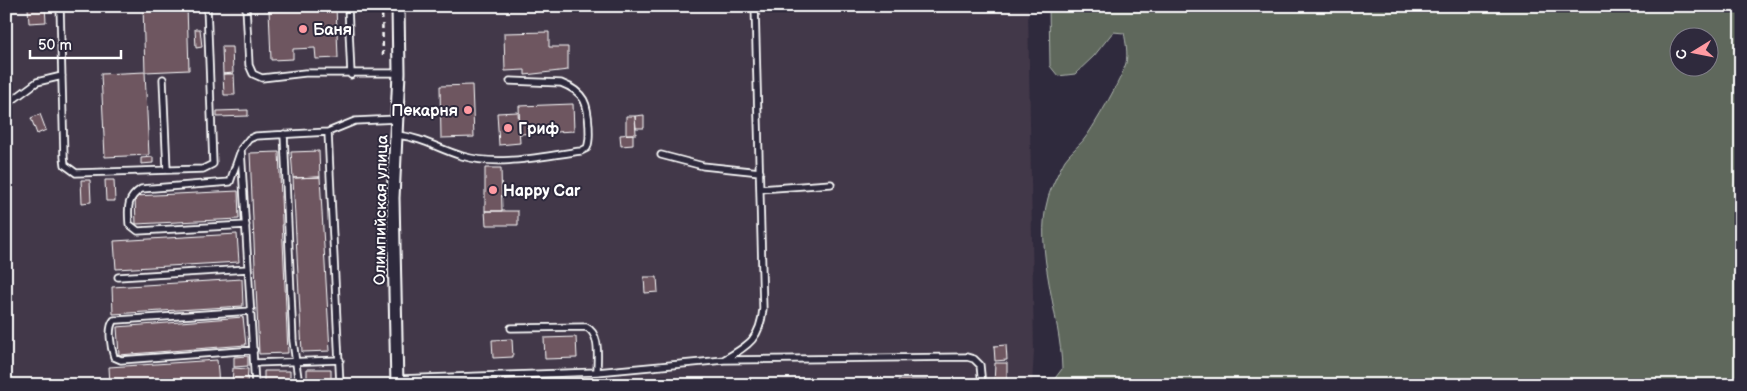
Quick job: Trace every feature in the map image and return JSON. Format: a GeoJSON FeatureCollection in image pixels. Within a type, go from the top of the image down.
{"type":"FeatureCollection","features":[{"type":"Feature","properties":{"kind":"street","name":"Олимпийская улица"},"geometry":{"type":"LineString","coordinates":[[397,382],[393,198],[399,73],[398,6]]}},
{"type":"Feature","properties":{"kind":"lane"},"geometry":{"type":"LineString","coordinates":[[60,6],[64,157],[65,164],[69,170],[76,173],[203,169],[213,164],[207,6]]}},
{"type":"Feature","properties":{"kind":"lane"},"geometry":{"type":"LineString","coordinates":[[246,6],[249,65],[253,74],[262,78],[305,73],[351,75],[399,73]]}},
{"type":"Feature","properties":{"kind":"lane"},"geometry":{"type":"LineString","coordinates":[[348,6],[351,75]]}},
{"type":"Feature","properties":{"kind":"lane"},"geometry":{"type":"LineString","coordinates":[[724,360],[752,342],[762,320],[763,259],[755,6]]}},
{"type":"Feature","properties":{"kind":"lane"},"geometry":{"type":"LineString","coordinates":[[6,105],[37,82],[62,76]]}},
{"type":"Feature","properties":{"kind":"lane"},"geometry":{"type":"LineString","coordinates":[[163,79],[167,170]]}},
{"type":"Feature","properties":{"kind":"lane"},"geometry":{"type":"LineString","coordinates":[[396,135],[420,138],[461,155],[481,160],[520,159],[580,151],[587,148],[590,141],[588,107],[579,95],[561,83],[510,81]]}},
{"type":"Feature","properties":{"kind":"lane"},"geometry":{"type":"LineString","coordinates":[[246,225],[138,231],[130,224],[128,210],[130,199],[145,188],[230,182],[241,149],[249,139],[256,136],[328,132],[360,120],[397,119]]}},
{"type":"Feature","properties":{"kind":"lane"},"geometry":{"type":"LineString","coordinates":[[328,132],[340,385]]}},
{"type":"Feature","properties":{"kind":"lane"},"geometry":{"type":"LineString","coordinates":[[284,134],[293,341],[299,385]]}},
{"type":"Feature","properties":{"kind":"lane"},"geometry":{"type":"LineString","coordinates":[[241,149],[255,385]]}},
{"type":"Feature","properties":{"kind":"lane"},"geometry":{"type":"LineString","coordinates":[[661,155],[703,166],[760,172]]}},
{"type":"Feature","properties":{"kind":"lane"},"geometry":{"type":"LineString","coordinates":[[760,189],[831,184]]}},
{"type":"Feature","properties":{"kind":"lane"},"geometry":{"type":"LineString","coordinates":[[118,277],[248,269]]}},
{"type":"Feature","properties":{"kind":"lane"},"geometry":{"type":"LineString","coordinates":[[251,311],[114,320],[110,327],[112,352],[114,357],[120,360],[254,350]]}},
{"type":"Feature","properties":{"kind":"lane"},"geometry":{"type":"LineString","coordinates":[[511,328],[586,326],[596,336],[597,372]]}},
{"type":"Feature","properties":{"kind":"lane"},"geometry":{"type":"LineString","coordinates":[[397,382],[597,372],[724,360],[967,358],[974,359],[980,365],[982,385]]}},
{"type":"Feature","properties":{"kind":"lane"},"geometry":{"type":"LineString","coordinates":[[255,362],[340,360]]}},
{"type":"Feature","properties":{"kind":"path"},"geometry":{"type":"LineString","coordinates":[[382,6],[382,55]]}},
{"type":"Feature","properties":{"kind":"shaded area"},"geometry":{"type":"Polygon","coordinates":[[[6,6],[1028,6],[1034,351],[1032,385],[6,385],[6,6]]]}},
{"type":"Feature","properties":{"kind":"green space"},"geometry":{"type":"Polygon","coordinates":[[[1049,6],[1741,6],[1741,385],[1050,385],[1062,369],[1044,239],[1044,218],[1048,198],[1065,160],[1088,134],[1119,79],[1127,59],[1124,33],[1113,32],[1094,56],[1075,74],[1058,76],[1050,66],[1049,6]]]}},
{"type":"Feature","properties":{"kind":"building"},"geometry":{"type":"Polygon","coordinates":[[[45,6],[46,22],[29,23],[28,8],[45,6]]]}},
{"type":"Feature","properties":{"kind":"building"},"geometry":{"type":"Polygon","coordinates":[[[143,6],[187,6],[189,70],[145,72],[143,6]]]}},
{"type":"Feature","properties":{"kind":"building","name":"Баня"},"geometry":{"type":"Polygon","coordinates":[[[264,6],[281,6],[281,10],[336,6],[338,58],[316,59],[315,48],[293,49],[293,59],[271,60],[269,9],[264,9],[264,6]]]}},
{"type":"Feature","properties":{"kind":"building"},"geometry":{"type":"Polygon","coordinates":[[[195,29],[200,29],[202,47],[196,48],[195,29]]]}},
{"type":"Feature","properties":{"kind":"building"},"geometry":{"type":"Polygon","coordinates":[[[549,32],[549,47],[568,47],[568,70],[525,75],[525,70],[505,71],[504,33],[549,32]]]}},
{"type":"Feature","properties":{"kind":"building"},"geometry":{"type":"Polygon","coordinates":[[[222,47],[232,47],[233,73],[223,74],[222,47]]]}},
{"type":"Feature","properties":{"kind":"building"},"geometry":{"type":"Polygon","coordinates":[[[145,72],[149,155],[105,157],[101,74],[145,72]]]}},
{"type":"Feature","properties":{"kind":"building"},"geometry":{"type":"Polygon","coordinates":[[[223,74],[234,74],[235,95],[224,95],[223,74]]]}},
{"type":"Feature","properties":{"kind":"building"},"geometry":{"type":"Polygon","coordinates":[[[472,85],[474,137],[441,138],[440,86],[472,85]]]}},
{"type":"Feature","properties":{"kind":"building"},"geometry":{"type":"Polygon","coordinates":[[[573,104],[574,131],[520,134],[519,106],[573,104]]]}},
{"type":"Feature","properties":{"kind":"building"},"geometry":{"type":"Polygon","coordinates":[[[248,110],[248,116],[217,117],[217,111],[248,110]]]}},
{"type":"Feature","properties":{"kind":"building","name":"Гриф"},"geometry":{"type":"Polygon","coordinates":[[[518,112],[520,143],[499,145],[497,113],[518,112]]]}},
{"type":"Feature","properties":{"kind":"building"},"geometry":{"type":"Polygon","coordinates":[[[40,114],[46,130],[37,134],[31,118],[40,114]]]}},
{"type":"Feature","properties":{"kind":"building"},"geometry":{"type":"Polygon","coordinates":[[[644,115],[644,128],[636,128],[635,116],[644,115]]]}},
{"type":"Feature","properties":{"kind":"building"},"geometry":{"type":"Polygon","coordinates":[[[626,116],[635,116],[636,134],[626,134],[626,116]]]}},
{"type":"Feature","properties":{"kind":"building"},"geometry":{"type":"Polygon","coordinates":[[[633,134],[633,145],[621,146],[620,135],[633,134]]]}},
{"type":"Feature","properties":{"kind":"building"},"geometry":{"type":"Polygon","coordinates":[[[319,151],[320,177],[293,178],[291,152],[319,151]]]}},
{"type":"Feature","properties":{"kind":"building"},"geometry":{"type":"Polygon","coordinates":[[[279,152],[288,353],[259,354],[250,153],[279,152]]]}},
{"type":"Feature","properties":{"kind":"building"},"geometry":{"type":"Polygon","coordinates":[[[153,157],[153,163],[141,164],[141,158],[153,157]]]}},
{"type":"Feature","properties":{"kind":"building","name":"Happy Car"},"geometry":{"type":"Polygon","coordinates":[[[485,168],[501,168],[502,211],[485,211],[485,168]]]}},
{"type":"Feature","properties":{"kind":"building"},"geometry":{"type":"Polygon","coordinates":[[[320,177],[330,351],[302,352],[293,178],[320,177]]]}},
{"type":"Feature","properties":{"kind":"building"},"geometry":{"type":"Polygon","coordinates":[[[81,180],[90,180],[91,202],[82,203],[81,180]]]}},
{"type":"Feature","properties":{"kind":"building"},"geometry":{"type":"Polygon","coordinates":[[[105,180],[114,180],[115,201],[106,201],[105,180]]]}},
{"type":"Feature","properties":{"kind":"building"},"geometry":{"type":"Polygon","coordinates":[[[238,191],[239,219],[136,224],[135,196],[238,191]]]}},
{"type":"Feature","properties":{"kind":"building"},"geometry":{"type":"Polygon","coordinates":[[[485,211],[518,211],[518,225],[486,225],[485,211]]]}},
{"type":"Feature","properties":{"kind":"building"},"geometry":{"type":"Polygon","coordinates":[[[237,234],[239,262],[116,269],[114,241],[237,234]]]}},
{"type":"Feature","properties":{"kind":"building"},"geometry":{"type":"Polygon","coordinates":[[[644,277],[657,277],[658,292],[645,293],[644,277]]]}},
{"type":"Feature","properties":{"kind":"building"},"geometry":{"type":"Polygon","coordinates":[[[242,279],[243,306],[113,314],[112,287],[242,279]]]}},
{"type":"Feature","properties":{"kind":"building"},"geometry":{"type":"Polygon","coordinates":[[[243,317],[246,345],[119,355],[117,327],[243,317]]]}},
{"type":"Feature","properties":{"kind":"building"},"geometry":{"type":"Polygon","coordinates":[[[576,337],[577,358],[545,359],[544,338],[576,337]]]}},
{"type":"Feature","properties":{"kind":"building"},"geometry":{"type":"Polygon","coordinates":[[[512,339],[513,357],[493,358],[492,340],[512,339]]]}},
{"type":"Feature","properties":{"kind":"building"},"geometry":{"type":"Polygon","coordinates":[[[1006,345],[1007,360],[995,361],[994,346],[1006,345]]]}},
{"type":"Feature","properties":{"kind":"building"},"geometry":{"type":"Polygon","coordinates":[[[248,356],[248,366],[234,367],[234,357],[248,356]]]}},
{"type":"Feature","properties":{"kind":"building"},"geometry":{"type":"Polygon","coordinates":[[[217,360],[219,385],[110,385],[109,367],[217,360]]]}},
{"type":"Feature","properties":{"kind":"building"},"geometry":{"type":"Polygon","coordinates":[[[995,363],[1007,363],[1007,385],[994,385],[995,363]]]}},
{"type":"Feature","properties":{"kind":"building"},"geometry":{"type":"Polygon","coordinates":[[[233,368],[248,369],[247,385],[232,385],[233,368]]]}},
{"type":"Feature","properties":{"kind":"building"},"geometry":{"type":"Polygon","coordinates":[[[307,369],[331,369],[331,385],[307,385],[307,369]]]}},
{"type":"Feature","properties":{"kind":"building"},"geometry":{"type":"Polygon","coordinates":[[[264,371],[290,371],[290,385],[264,385],[264,371]]]}},
{"type":"Feature","properties":{"kind":"building"},"geometry":{"type":"Polygon","coordinates":[[[969,379],[969,385],[942,385],[942,380],[969,379]]]}},
{"type":"Feature","properties":{"kind":"building"},"geometry":{"type":"Polygon","coordinates":[[[898,380],[928,380],[929,385],[899,385],[898,380]]]}},
{"type":"Feature","properties":{"kind":"building"},"geometry":{"type":"Polygon","coordinates":[[[861,382],[861,385],[833,385],[833,383],[861,382]]]}},
{"type":"Feature","properties":{"kind":"place","name":"Баня"},"geometry":{"type":"Point","coordinates":[303,29]}},
{"type":"Feature","properties":{"kind":"place","name":"Пекарня"},"geometry":{"type":"Point","coordinates":[468,110]}},
{"type":"Feature","properties":{"kind":"place","name":"Гриф"},"geometry":{"type":"Point","coordinates":[508,128]}},
{"type":"Feature","properties":{"kind":"place","name":"Happy Car"},"geometry":{"type":"Point","coordinates":[493,190]}}]}
